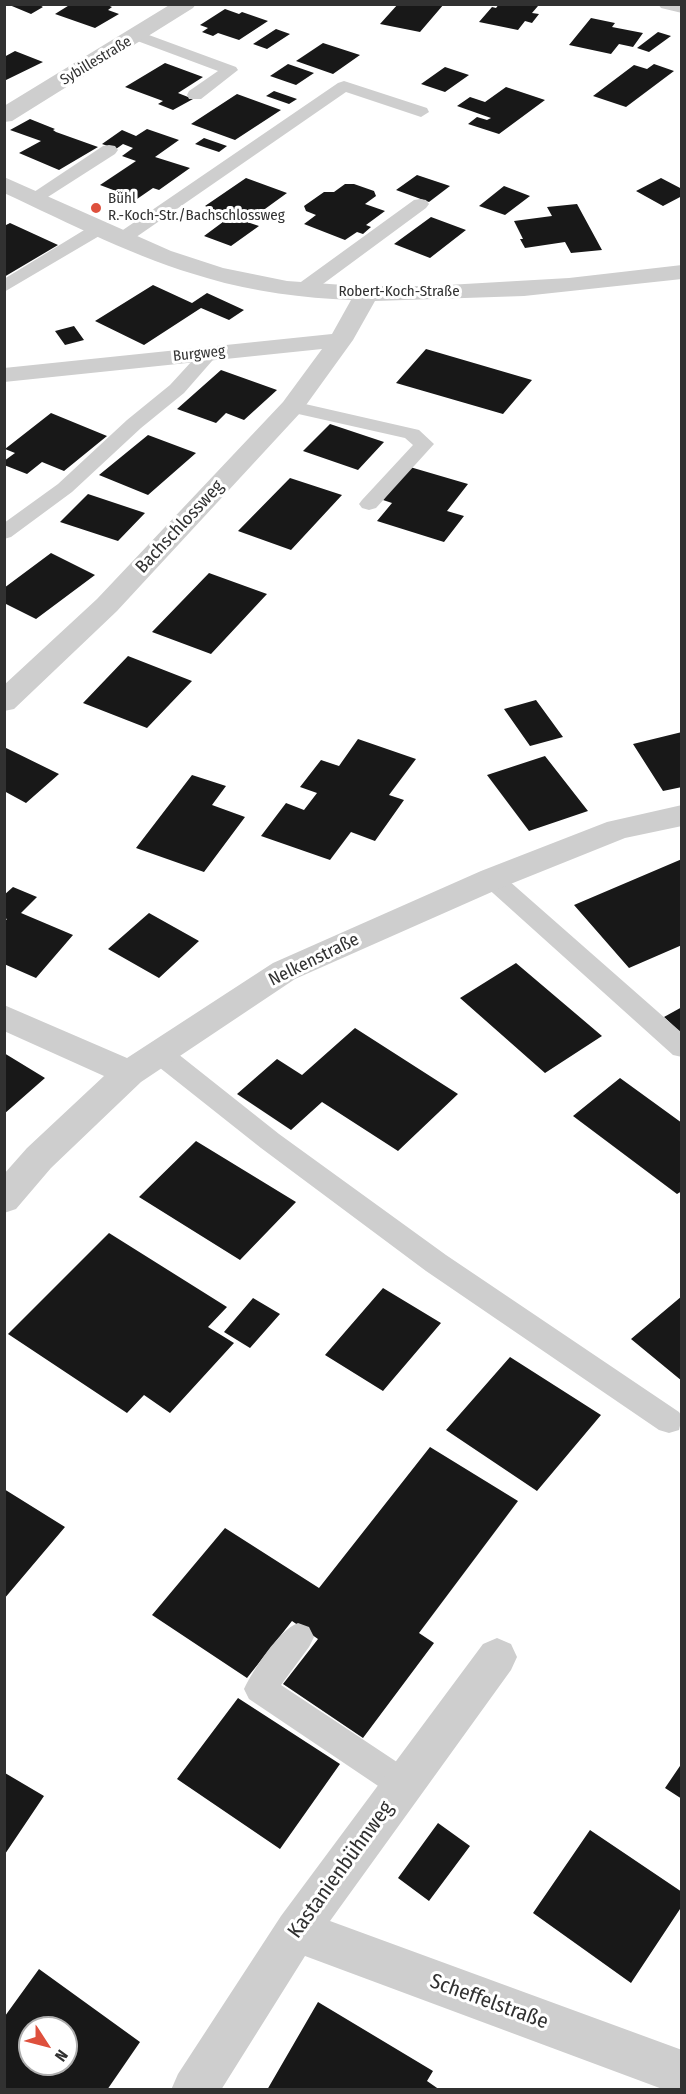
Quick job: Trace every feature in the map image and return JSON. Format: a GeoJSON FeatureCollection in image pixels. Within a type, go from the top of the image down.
{"type":"FeatureCollection","features":[{"type":"Feature","properties":{"kind":"street","name":"Sybillestraße"},"geometry":{"type":"LineString","coordinates":[[4,116],[138,36],[186,4]]}},
{"type":"Feature","properties":{"kind":"street"},"geometry":{"type":"LineString","coordinates":[[668,4],[681,7]]}},
{"type":"Feature","properties":{"kind":"street","name":"Robert-Koch-Straße"},"geometry":{"type":"LineString","coordinates":[[4,184],[123,238],[216,274],[301,291],[368,294],[452,293],[591,284],[681,272]]}},
{"type":"Feature","properties":{"kind":"street"},"geometry":{"type":"LineString","coordinates":[[340,340],[368,294]]}},
{"type":"Feature","properties":{"kind":"street","name":"Burgweg"},"geometry":{"type":"LineString","coordinates":[[4,375],[340,340]]}},
{"type":"Feature","properties":{"kind":"street","name":"Bachschlossweg"},"geometry":{"type":"LineString","coordinates":[[4,702],[107,605],[292,407],[340,340]]}},
{"type":"Feature","properties":{"kind":"street","name":"Nelkenstraße"},"geometry":{"type":"LineString","coordinates":[[4,1199],[39,1158],[129,1073],[284,971],[492,879],[618,829],[681,815]]}},
{"type":"Feature","properties":{"kind":"street"},"geometry":{"type":"LineString","coordinates":[[4,1017],[129,1073]]}},
{"type":"Feature","properties":{"kind":"street","name":"Kastanienbühnweg"},"geometry":{"type":"LineString","coordinates":[[194,2090],[296,1931],[497,1657]]}},
{"type":"Feature","properties":{"kind":"street","name":"Scheffelstraße"},"geometry":{"type":"LineString","coordinates":[[296,1931],[681,2073]]}},
{"type":"Feature","properties":{"kind":"lane"},"geometry":{"type":"LineString","coordinates":[[138,36],[230,70],[195,95]]}},
{"type":"Feature","properties":{"kind":"lane"},"geometry":{"type":"LineString","coordinates":[[123,238],[344,86],[420,112]]}},
{"type":"Feature","properties":{"kind":"lane"},"geometry":{"type":"LineString","coordinates":[[34,198],[109,150]]}},
{"type":"Feature","properties":{"kind":"lane"},"geometry":{"type":"LineString","coordinates":[[301,291],[420,204]]}},
{"type":"Feature","properties":{"kind":"lane"},"geometry":{"type":"LineString","coordinates":[[4,287],[100,228]]}},
{"type":"Feature","properties":{"kind":"lane"},"geometry":{"type":"LineString","coordinates":[[4,533],[65,488],[177,388],[210,353]]}},
{"type":"Feature","properties":{"kind":"lane"},"geometry":{"type":"LineString","coordinates":[[292,407],[412,434],[424,444],[369,504]]}},
{"type":"Feature","properties":{"kind":"lane"},"geometry":{"type":"LineString","coordinates":[[492,879],[681,1048]]}},
{"type":"Feature","properties":{"kind":"lane"},"geometry":{"type":"LineString","coordinates":[[159,1053],[270,1141],[436,1263],[669,1421]]}},
{"type":"Feature","properties":{"kind":"lane"},"geometry":{"type":"LineString","coordinates":[[298,1637],[260,1689],[404,1785]]}},
{"type":"Feature","properties":{"kind":"building"},"geometry":{"type":"Polygon","coordinates":[[[7,4],[38,4],[43,7],[31,14],[7,4]]]}},
{"type":"Feature","properties":{"kind":"building"},"geometry":{"type":"Polygon","coordinates":[[[71,4],[105,4],[112,7],[108,10],[119,14],[95,28],[55,14],[71,4]]]}},
{"type":"Feature","properties":{"kind":"building"},"geometry":{"type":"Polygon","coordinates":[[[398,4],[444,4],[420,32],[380,24],[398,4]]]}},
{"type":"Feature","properties":{"kind":"building"},"geometry":{"type":"Polygon","coordinates":[[[499,4],[538,6],[532,13],[539,14],[532,23],[525,21],[518,30],[479,22],[492,7],[496,8],[499,4]]]}},
{"type":"Feature","properties":{"kind":"building"},"geometry":{"type":"Polygon","coordinates":[[[225,9],[268,21],[239,40],[218,33],[213,36],[202,32],[208,28],[200,25],[225,9]]]}},
{"type":"Feature","properties":{"kind":"building"},"geometry":{"type":"Polygon","coordinates":[[[591,18],[615,23],[612,27],[643,33],[633,47],[619,44],[611,54],[569,45],[591,18]]]}},
{"type":"Feature","properties":{"kind":"building"},"geometry":{"type":"Polygon","coordinates":[[[276,29],[290,34],[267,49],[253,44],[276,29]]]}},
{"type":"Feature","properties":{"kind":"building"},"geometry":{"type":"Polygon","coordinates":[[[658,32],[671,36],[649,52],[637,48],[658,32]]]}},
{"type":"Feature","properties":{"kind":"building"},"geometry":{"type":"Polygon","coordinates":[[[323,43],[360,55],[333,74],[296,61],[323,43]]]}},
{"type":"Feature","properties":{"kind":"building"},"geometry":{"type":"Polygon","coordinates":[[[15,51],[43,62],[4,81],[4,57],[15,51]]]}},
{"type":"Feature","properties":{"kind":"building"},"geometry":{"type":"Polygon","coordinates":[[[165,63],[203,77],[178,93],[193,99],[173,110],[158,104],[163,101],[125,87],[165,63]]]}},
{"type":"Feature","properties":{"kind":"building"},"geometry":{"type":"Polygon","coordinates":[[[288,64],[314,73],[296,85],[270,76],[288,64]]]}},
{"type":"Feature","properties":{"kind":"building"},"geometry":{"type":"Polygon","coordinates":[[[654,64],[674,71],[626,107],[593,96],[634,65],[647,69],[654,64]]]}},
{"type":"Feature","properties":{"kind":"building"},"geometry":{"type":"Polygon","coordinates":[[[445,67],[469,75],[445,92],[421,84],[445,67]]]}},
{"type":"Feature","properties":{"kind":"building"},"geometry":{"type":"Polygon","coordinates":[[[506,87],[545,100],[499,134],[468,124],[477,117],[487,120],[491,118],[457,106],[470,97],[485,102],[506,87]]]}},
{"type":"Feature","properties":{"kind":"building"},"geometry":{"type":"Polygon","coordinates":[[[274,91],[297,99],[289,104],[266,96],[274,91]]]}},
{"type":"Feature","properties":{"kind":"building"},"geometry":{"type":"Polygon","coordinates":[[[237,94],[281,110],[235,140],[191,124],[237,94]]]}},
{"type":"Feature","properties":{"kind":"building"},"geometry":{"type":"Polygon","coordinates":[[[30,119],[55,129],[53,130],[56,132],[98,147],[59,170],[19,153],[41,141],[10,130],[30,119]]]}},
{"type":"Feature","properties":{"kind":"building"},"geometry":{"type":"Polygon","coordinates":[[[147,129],[179,140],[155,157],[190,168],[159,190],[153,188],[137,199],[100,185],[136,161],[122,156],[133,148],[123,144],[116,149],[102,144],[122,130],[136,136],[147,129]]]}},
{"type":"Feature","properties":{"kind":"building"},"geometry":{"type":"Polygon","coordinates":[[[204,138],[227,146],[219,152],[195,144],[204,138]]]}},
{"type":"Feature","properties":{"kind":"building"},"geometry":{"type":"Polygon","coordinates":[[[417,175],[450,186],[429,202],[396,190],[417,175]]]}},
{"type":"Feature","properties":{"kind":"building"},"geometry":{"type":"Polygon","coordinates":[[[246,178],[287,193],[247,222],[259,226],[231,246],[204,236],[231,216],[205,206],[246,178]]]}},
{"type":"Feature","properties":{"kind":"building"},"geometry":{"type":"Polygon","coordinates":[[[661,178],[682,189],[682,196],[663,206],[636,191],[661,178]]]}},
{"type":"Feature","properties":{"kind":"building"},"geometry":{"type":"Polygon","coordinates":[[[345,184],[354,184],[374,191],[376,196],[365,204],[385,211],[366,225],[371,227],[363,234],[357,232],[345,240],[304,224],[316,215],[306,211],[304,206],[324,192],[334,192],[345,184]]]}},
{"type":"Feature","properties":{"kind":"building"},"geometry":{"type":"Polygon","coordinates":[[[504,186],[530,196],[505,215],[479,206],[504,186]]]}},
{"type":"Feature","properties":{"kind":"building"},"geometry":{"type":"Polygon","coordinates":[[[577,204],[602,250],[571,253],[565,242],[525,248],[514,221],[552,216],[547,207],[577,204]]]}},
{"type":"Feature","properties":{"kind":"building"},"geometry":{"type":"Polygon","coordinates":[[[431,217],[466,230],[430,258],[394,244],[431,217]]]}},
{"type":"Feature","properties":{"kind":"building"},"geometry":{"type":"Polygon","coordinates":[[[10,223],[58,245],[4,277],[4,226],[10,223]]]}},
{"type":"Feature","properties":{"kind":"building"},"geometry":{"type":"Polygon","coordinates":[[[153,285],[192,303],[207,293],[244,310],[229,320],[201,308],[144,345],[95,321],[153,285]]]}},
{"type":"Feature","properties":{"kind":"building"},"geometry":{"type":"Polygon","coordinates":[[[74,326],[84,340],[65,345],[55,331],[74,326]]]}},
{"type":"Feature","properties":{"kind":"building"},"geometry":{"type":"Polygon","coordinates":[[[426,349],[532,380],[503,414],[396,383],[426,349]]]}},
{"type":"Feature","properties":{"kind":"building"},"geometry":{"type":"Polygon","coordinates":[[[221,370],[277,390],[244,420],[226,413],[216,423],[177,409],[221,370]]]}},
{"type":"Feature","properties":{"kind":"building"},"geometry":{"type":"Polygon","coordinates":[[[51,413],[107,436],[64,471],[42,462],[27,474],[4,465],[4,461],[15,453],[5,449],[51,413]]]}},
{"type":"Feature","properties":{"kind":"building"},"geometry":{"type":"Polygon","coordinates":[[[330,424],[384,442],[358,470],[303,451],[330,424]]]}},
{"type":"Feature","properties":{"kind":"building"},"geometry":{"type":"Polygon","coordinates":[[[148,435],[196,453],[148,495],[99,475],[148,435]]]}},
{"type":"Feature","properties":{"kind":"building"},"geometry":{"type":"Polygon","coordinates":[[[410,467],[468,484],[447,511],[464,516],[444,542],[377,521],[392,503],[383,500],[410,467]]]}},
{"type":"Feature","properties":{"kind":"building"},"geometry":{"type":"Polygon","coordinates":[[[290,478],[342,495],[291,550],[238,531],[290,478]]]}},
{"type":"Feature","properties":{"kind":"building"},"geometry":{"type":"Polygon","coordinates":[[[88,494],[145,513],[118,541],[60,522],[88,494]]]}},
{"type":"Feature","properties":{"kind":"building"},"geometry":{"type":"Polygon","coordinates":[[[51,553],[95,575],[36,619],[4,603],[4,588],[51,553]]]}},
{"type":"Feature","properties":{"kind":"building"},"geometry":{"type":"Polygon","coordinates":[[[209,573],[267,594],[211,654],[152,632],[209,573]]]}},
{"type":"Feature","properties":{"kind":"building"},"geometry":{"type":"Polygon","coordinates":[[[128,656],[192,681],[147,728],[83,703],[128,656]]]}},
{"type":"Feature","properties":{"kind":"building"},"geometry":{"type":"Polygon","coordinates":[[[536,700],[563,737],[530,746],[504,709],[536,700]]]}},
{"type":"Feature","properties":{"kind":"building"},"geometry":{"type":"Polygon","coordinates":[[[682,732],[682,787],[663,791],[633,744],[682,732]]]}},
{"type":"Feature","properties":{"kind":"building"},"geometry":{"type":"Polygon","coordinates":[[[358,739],[416,759],[389,795],[404,800],[375,841],[351,832],[330,860],[261,836],[286,803],[304,810],[317,793],[300,787],[321,760],[339,766],[358,739]]]}},
{"type":"Feature","properties":{"kind":"building"},"geometry":{"type":"Polygon","coordinates":[[[4,747],[59,774],[26,803],[4,791],[4,747]]]}},
{"type":"Feature","properties":{"kind":"building"},"geometry":{"type":"Polygon","coordinates":[[[545,756],[588,811],[529,831],[487,775],[545,756]]]}},
{"type":"Feature","properties":{"kind":"building"},"geometry":{"type":"Polygon","coordinates":[[[192,775],[226,786],[212,805],[245,817],[204,872],[136,848],[192,775]]]}},
{"type":"Feature","properties":{"kind":"building"},"geometry":{"type":"Polygon","coordinates":[[[682,859],[682,945],[629,968],[574,905],[682,859]]]}},
{"type":"Feature","properties":{"kind":"building"},"geometry":{"type":"Polygon","coordinates":[[[13,887],[37,897],[21,913],[73,935],[36,978],[4,964],[4,922],[7,919],[4,918],[4,895],[13,887]]]}},
{"type":"Feature","properties":{"kind":"building"},"geometry":{"type":"Polygon","coordinates":[[[149,913],[199,941],[159,978],[108,949],[149,913]]]}},
{"type":"Feature","properties":{"kind":"building"},"geometry":{"type":"Polygon","coordinates":[[[516,963],[602,1036],[545,1073],[460,998],[516,963]]]}},
{"type":"Feature","properties":{"kind":"building"},"geometry":{"type":"Polygon","coordinates":[[[682,1007],[682,1034],[664,1017],[682,1007]]]}},
{"type":"Feature","properties":{"kind":"building"},"geometry":{"type":"Polygon","coordinates":[[[355,1028],[458,1094],[398,1151],[322,1102],[291,1130],[237,1094],[277,1059],[302,1075],[355,1028]]]}},
{"type":"Feature","properties":{"kind":"building"},"geometry":{"type":"Polygon","coordinates":[[[4,1053],[45,1078],[4,1114],[4,1053]]]}},
{"type":"Feature","properties":{"kind":"building"},"geometry":{"type":"Polygon","coordinates":[[[620,1078],[682,1123],[682,1191],[677,1194],[573,1116],[620,1078]]]}},
{"type":"Feature","properties":{"kind":"building"},"geometry":{"type":"Polygon","coordinates":[[[196,1141],[296,1202],[240,1260],[139,1197],[196,1141]]]}},
{"type":"Feature","properties":{"kind":"building"},"geometry":{"type":"Polygon","coordinates":[[[109,1233],[227,1307],[208,1327],[234,1343],[170,1413],[144,1395],[127,1413],[8,1334],[109,1233]]]}},
{"type":"Feature","properties":{"kind":"building"},"geometry":{"type":"Polygon","coordinates":[[[383,1288],[441,1323],[383,1391],[325,1355],[383,1288]]]}},
{"type":"Feature","properties":{"kind":"building"},"geometry":{"type":"Polygon","coordinates":[[[682,1296],[682,1381],[631,1339],[682,1296]]]}},
{"type":"Feature","properties":{"kind":"building"},"geometry":{"type":"Polygon","coordinates":[[[253,1298],[280,1314],[250,1348],[224,1332],[253,1298]]]}},
{"type":"Feature","properties":{"kind":"building"},"geometry":{"type":"Polygon","coordinates":[[[510,1357],[601,1415],[537,1491],[446,1430],[510,1357]]]}},
{"type":"Feature","properties":{"kind":"building"},"geometry":{"type":"Polygon","coordinates":[[[430,1447],[518,1501],[419,1633],[434,1643],[363,1738],[283,1684],[318,1639],[292,1621],[247,1678],[152,1615],[225,1528],[319,1588],[430,1447]]]}},
{"type":"Feature","properties":{"kind":"building"},"geometry":{"type":"Polygon","coordinates":[[[4,1489],[65,1527],[4,1599],[4,1489]]]}},
{"type":"Feature","properties":{"kind":"building"},"geometry":{"type":"Polygon","coordinates":[[[238,1698],[340,1764],[280,1849],[177,1779],[238,1698]]]}},
{"type":"Feature","properties":{"kind":"building"},"geometry":{"type":"Polygon","coordinates":[[[682,1763],[682,1799],[665,1788],[682,1763]]]}},
{"type":"Feature","properties":{"kind":"building"},"geometry":{"type":"Polygon","coordinates":[[[5,1773],[44,1796],[5,1854],[5,1773]]]}},
{"type":"Feature","properties":{"kind":"building"},"geometry":{"type":"Polygon","coordinates":[[[438,1823],[470,1846],[429,1901],[398,1878],[438,1823]]]}},
{"type":"Feature","properties":{"kind":"building"},"geometry":{"type":"Polygon","coordinates":[[[590,1830],[682,1892],[682,1906],[631,1983],[533,1913],[590,1830]]]}},
{"type":"Feature","properties":{"kind":"building"},"geometry":{"type":"Polygon","coordinates":[[[39,1969],[140,2042],[107,2090],[5,2090],[5,2016],[39,1969]]]}},
{"type":"Feature","properties":{"kind":"building"},"geometry":{"type":"Polygon","coordinates":[[[318,2002],[433,2071],[427,2081],[440,2090],[267,2090],[318,2002]]]}},
{"type":"Feature","properties":{"kind":"place","name":"Bühl R.-Koch-Str./Bachschlossweg"},"geometry":{"type":"Point","coordinates":[96,208]}}]}
